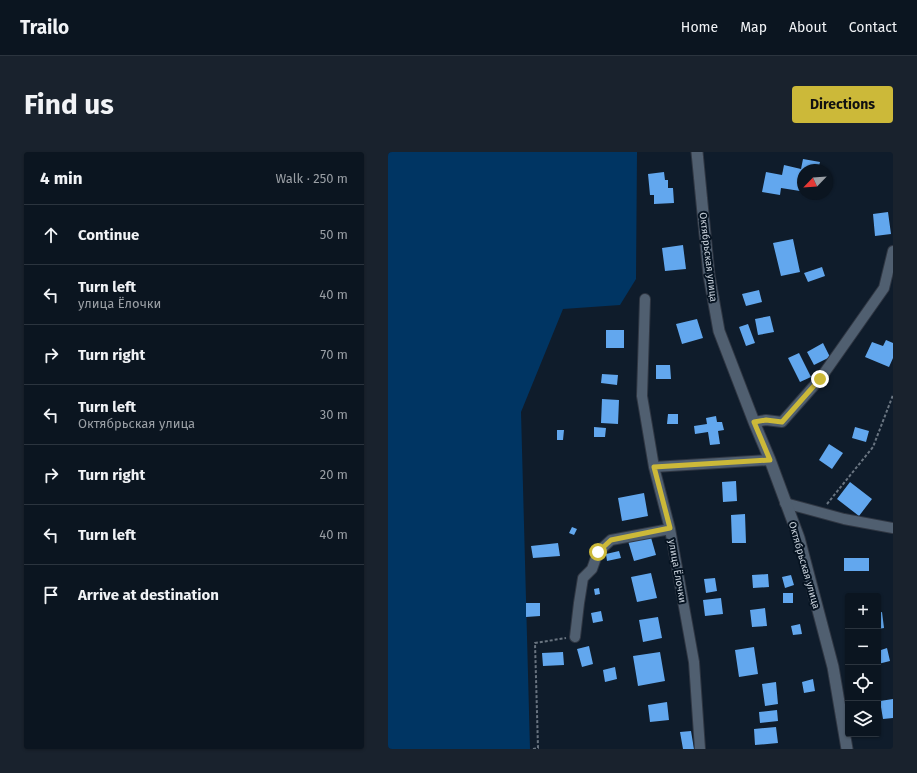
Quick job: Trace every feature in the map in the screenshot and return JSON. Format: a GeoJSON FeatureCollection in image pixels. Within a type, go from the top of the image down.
{"type":"FeatureCollection","features":[{"type":"Feature","properties":{"kind":"street","name":"Октябрьская улица"},"geometry":{"type":"LineString","coordinates":[[697,152],[709,275],[719,331],[799,538],[834,667],[847,749]]}},
{"type":"Feature","properties":{"kind":"street"},"geometry":{"type":"LineString","coordinates":[[754,422],[766,420],[782,422],[820,379],[889,289],[893,251]]}},
{"type":"Feature","properties":{"kind":"street","name":"улица Ёлочки"},"geometry":{"type":"LineString","coordinates":[[645,299],[642,396],[654,467],[670,528],[694,662],[700,749]]}},
{"type":"Feature","properties":{"kind":"street"},"geometry":{"type":"LineString","coordinates":[[654,467],[770,460]]}},
{"type":"Feature","properties":{"kind":"street"},"geometry":{"type":"LineString","coordinates":[[785,503],[820,513],[882,527],[893,528]]}},
{"type":"Feature","properties":{"kind":"street"},"geometry":{"type":"LineString","coordinates":[[882,527],[893,537]]}},
{"type":"Feature","properties":{"kind":"street"},"geometry":{"type":"LineString","coordinates":[[575,637],[578,602],[583,578],[592,569],[598,552],[611,540],[670,528]]}},
{"type":"Feature","properties":{"kind":"path"},"geometry":{"type":"LineString","coordinates":[[820,513],[873,447],[893,395]]}},
{"type":"Feature","properties":{"kind":"path"},"geometry":{"type":"LineString","coordinates":[[533,749],[538,748],[535,643],[575,637]]}},
{"type":"Feature","properties":{"kind":"shaded area"},"geometry":{"type":"Polygon","coordinates":[[[388,152],[637,152],[636,279],[620,305],[563,309],[521,412],[530,749],[388,749],[388,152]]]}},
{"type":"Feature","properties":{"kind":"building"},"geometry":{"type":"Polygon","coordinates":[[[803,159],[820,162],[820,164],[802,164],[803,159]]]}},
{"type":"Feature","properties":{"kind":"building"},"geometry":{"type":"Polygon","coordinates":[[[784,165],[797,168],[797,191],[781,188],[780,195],[762,192],[766,172],[782,175],[784,165]]]}},
{"type":"Feature","properties":{"kind":"building"},"geometry":{"type":"Polygon","coordinates":[[[664,172],[665,180],[668,180],[668,188],[673,188],[674,203],[654,204],[654,195],[650,195],[648,174],[664,172]]]}},
{"type":"Feature","properties":{"kind":"building"},"geometry":{"type":"Polygon","coordinates":[[[888,212],[891,234],[875,236],[873,214],[888,212]]]}},
{"type":"Feature","properties":{"kind":"building"},"geometry":{"type":"Polygon","coordinates":[[[793,239],[800,272],[781,276],[773,243],[793,239]]]}},
{"type":"Feature","properties":{"kind":"building"},"geometry":{"type":"Polygon","coordinates":[[[683,245],[686,269],[665,271],[662,248],[683,245]]]}},
{"type":"Feature","properties":{"kind":"building"},"geometry":{"type":"Polygon","coordinates":[[[822,267],[825,276],[808,282],[804,273],[822,267]]]}},
{"type":"Feature","properties":{"kind":"building"},"geometry":{"type":"Polygon","coordinates":[[[759,290],[762,302],[746,306],[742,294],[759,290]]]}},
{"type":"Feature","properties":{"kind":"building"},"geometry":{"type":"Polygon","coordinates":[[[770,316],[774,332],[758,335],[755,319],[770,316]]]}},
{"type":"Feature","properties":{"kind":"building"},"geometry":{"type":"Polygon","coordinates":[[[697,319],[703,338],[682,344],[676,324],[697,319]]]}},
{"type":"Feature","properties":{"kind":"building"},"geometry":{"type":"Polygon","coordinates":[[[748,324],[755,343],[746,346],[739,327],[748,324]]]}},
{"type":"Feature","properties":{"kind":"building"},"geometry":{"type":"Polygon","coordinates":[[[606,330],[624,330],[624,348],[606,348],[606,330]]]}},
{"type":"Feature","properties":{"kind":"building"},"geometry":{"type":"Polygon","coordinates":[[[886,340],[893,343],[893,358],[889,367],[865,357],[872,342],[883,346],[886,340]]]}},
{"type":"Feature","properties":{"kind":"building"},"geometry":{"type":"Polygon","coordinates":[[[823,343],[830,357],[814,365],[807,352],[823,343]]]}},
{"type":"Feature","properties":{"kind":"building"},"geometry":{"type":"Polygon","coordinates":[[[799,353],[811,377],[800,382],[788,358],[799,353]]]}},
{"type":"Feature","properties":{"kind":"building"},"geometry":{"type":"Polygon","coordinates":[[[656,365],[670,365],[671,379],[656,379],[656,365]]]}},
{"type":"Feature","properties":{"kind":"building"},"geometry":{"type":"Polygon","coordinates":[[[602,374],[618,375],[617,385],[601,383],[602,374]]]}},
{"type":"Feature","properties":{"kind":"building"},"geometry":{"type":"Polygon","coordinates":[[[602,399],[619,400],[618,424],[601,423],[602,399]]]}},
{"type":"Feature","properties":{"kind":"building"},"geometry":{"type":"Polygon","coordinates":[[[668,414],[678,414],[678,424],[667,424],[668,414]]]}},
{"type":"Feature","properties":{"kind":"building"},"geometry":{"type":"Polygon","coordinates":[[[716,416],[717,422],[722,422],[724,430],[718,431],[720,444],[710,445],[708,432],[695,434],[694,426],[707,424],[706,418],[716,416]]]}},
{"type":"Feature","properties":{"kind":"building"},"geometry":{"type":"Polygon","coordinates":[[[594,427],[606,428],[605,437],[594,437],[594,427]]]}},
{"type":"Feature","properties":{"kind":"building"},"geometry":{"type":"Polygon","coordinates":[[[855,427],[869,431],[866,442],[852,438],[855,427]]]}},
{"type":"Feature","properties":{"kind":"building"},"geometry":{"type":"Polygon","coordinates":[[[557,430],[564,430],[563,440],[557,440],[557,430]]]}},
{"type":"Feature","properties":{"kind":"building"},"geometry":{"type":"Polygon","coordinates":[[[829,444],[843,453],[832,469],[819,460],[829,444]]]}},
{"type":"Feature","properties":{"kind":"building"},"geometry":{"type":"Polygon","coordinates":[[[736,481],[737,501],[723,502],[722,482],[736,481]]]}},
{"type":"Feature","properties":{"kind":"building"},"geometry":{"type":"Polygon","coordinates":[[[850,482],[872,499],[859,516],[837,499],[850,482]]]}},
{"type":"Feature","properties":{"kind":"building"},"geometry":{"type":"Polygon","coordinates":[[[644,493],[648,516],[622,521],[618,498],[644,493]]]}},
{"type":"Feature","properties":{"kind":"building"},"geometry":{"type":"Polygon","coordinates":[[[745,514],[746,543],[732,543],[731,515],[745,514]]]}},
{"type":"Feature","properties":{"kind":"building"},"geometry":{"type":"Polygon","coordinates":[[[572,527],[577,529],[574,535],[569,533],[572,527]]]}},
{"type":"Feature","properties":{"kind":"building"},"geometry":{"type":"Polygon","coordinates":[[[650,534],[656,555],[634,561],[628,541],[650,534]]]}},
{"type":"Feature","properties":{"kind":"building"},"geometry":{"type":"Polygon","coordinates":[[[558,543],[560,556],[533,558],[531,546],[558,543]]]}},
{"type":"Feature","properties":{"kind":"building"},"geometry":{"type":"Polygon","coordinates":[[[619,551],[621,558],[607,561],[606,554],[619,551]]]}},
{"type":"Feature","properties":{"kind":"building"},"geometry":{"type":"Polygon","coordinates":[[[844,558],[869,558],[869,571],[844,571],[844,558]]]}},
{"type":"Feature","properties":{"kind":"building"},"geometry":{"type":"Polygon","coordinates":[[[651,573],[657,598],[637,602],[631,577],[651,573]]]}},
{"type":"Feature","properties":{"kind":"building"},"geometry":{"type":"Polygon","coordinates":[[[768,574],[769,587],[753,588],[752,575],[768,574]]]}},
{"type":"Feature","properties":{"kind":"building"},"geometry":{"type":"Polygon","coordinates":[[[791,575],[794,585],[785,588],[782,577],[791,575]]]}},
{"type":"Feature","properties":{"kind":"building"},"geometry":{"type":"Polygon","coordinates":[[[715,578],[717,591],[706,593],[704,579],[715,578]]]}},
{"type":"Feature","properties":{"kind":"building"},"geometry":{"type":"Polygon","coordinates":[[[599,588],[600,594],[595,595],[594,589],[599,588]]]}},
{"type":"Feature","properties":{"kind":"building"},"geometry":{"type":"Polygon","coordinates":[[[783,593],[793,593],[793,603],[783,603],[783,593]]]}},
{"type":"Feature","properties":{"kind":"building"},"geometry":{"type":"Polygon","coordinates":[[[721,598],[723,614],[705,616],[703,600],[721,598]]]}},
{"type":"Feature","properties":{"kind":"building"},"geometry":{"type":"Polygon","coordinates":[[[526,603],[540,603],[540,616],[526,617],[526,603]]]}},
{"type":"Feature","properties":{"kind":"building"},"geometry":{"type":"Polygon","coordinates":[[[765,608],[767,626],[752,627],[750,610],[765,608]]]}},
{"type":"Feature","properties":{"kind":"building"},"geometry":{"type":"Polygon","coordinates":[[[601,611],[603,621],[593,623],[591,613],[601,611]]]}},
{"type":"Feature","properties":{"kind":"building"},"geometry":{"type":"Polygon","coordinates":[[[881,612],[884,628],[881,628],[881,612]]]}},
{"type":"Feature","properties":{"kind":"building"},"geometry":{"type":"Polygon","coordinates":[[[658,617],[662,638],[643,642],[639,620],[658,617]]]}},
{"type":"Feature","properties":{"kind":"building"},"geometry":{"type":"Polygon","coordinates":[[[800,624],[802,634],[793,635],[791,626],[800,624]]]}},
{"type":"Feature","properties":{"kind":"building"},"geometry":{"type":"Polygon","coordinates":[[[589,646],[593,664],[582,667],[577,649],[589,646]]]}},
{"type":"Feature","properties":{"kind":"building"},"geometry":{"type":"Polygon","coordinates":[[[754,647],[758,674],[739,677],[735,650],[754,647]]]}},
{"type":"Feature","properties":{"kind":"building"},"geometry":{"type":"Polygon","coordinates":[[[887,648],[890,661],[881,663],[881,650],[887,648]]]}},
{"type":"Feature","properties":{"kind":"building"},"geometry":{"type":"Polygon","coordinates":[[[563,652],[564,665],[543,666],[542,653],[563,652]]]}},
{"type":"Feature","properties":{"kind":"building"},"geometry":{"type":"Polygon","coordinates":[[[660,652],[665,681],[638,686],[633,656],[660,652]]]}},
{"type":"Feature","properties":{"kind":"building"},"geometry":{"type":"Polygon","coordinates":[[[615,667],[617,679],[605,682],[603,670],[615,667]]]}},
{"type":"Feature","properties":{"kind":"building"},"geometry":{"type":"Polygon","coordinates":[[[813,679],[815,691],[804,693],[802,682],[813,679]]]}},
{"type":"Feature","properties":{"kind":"building"},"geometry":{"type":"Polygon","coordinates":[[[776,682],[778,704],[765,706],[762,684],[776,682]]]}},
{"type":"Feature","properties":{"kind":"building"},"geometry":{"type":"Polygon","coordinates":[[[893,699],[893,718],[883,719],[881,701],[893,699]]]}},
{"type":"Feature","properties":{"kind":"building"},"geometry":{"type":"Polygon","coordinates":[[[667,702],[669,720],[650,722],[648,705],[667,702]]]}},
{"type":"Feature","properties":{"kind":"building"},"geometry":{"type":"Polygon","coordinates":[[[777,710],[778,721],[760,723],[759,712],[777,710]]]}},
{"type":"Feature","properties":{"kind":"building"},"geometry":{"type":"Polygon","coordinates":[[[776,727],[778,743],[755,745],[754,729],[776,727]]]}},
{"type":"Feature","properties":{"kind":"building"},"geometry":{"type":"Polygon","coordinates":[[[691,731],[694,749],[683,749],[680,732],[691,731]]]}},
{"type":"Feature","properties":{"kind":"route"},"geometry":{"type":"LineString","coordinates":[[598,552],[611,540],[670,528],[654,467],[770,460],[754,422],[766,420],[782,422],[820,379]]}}]}
